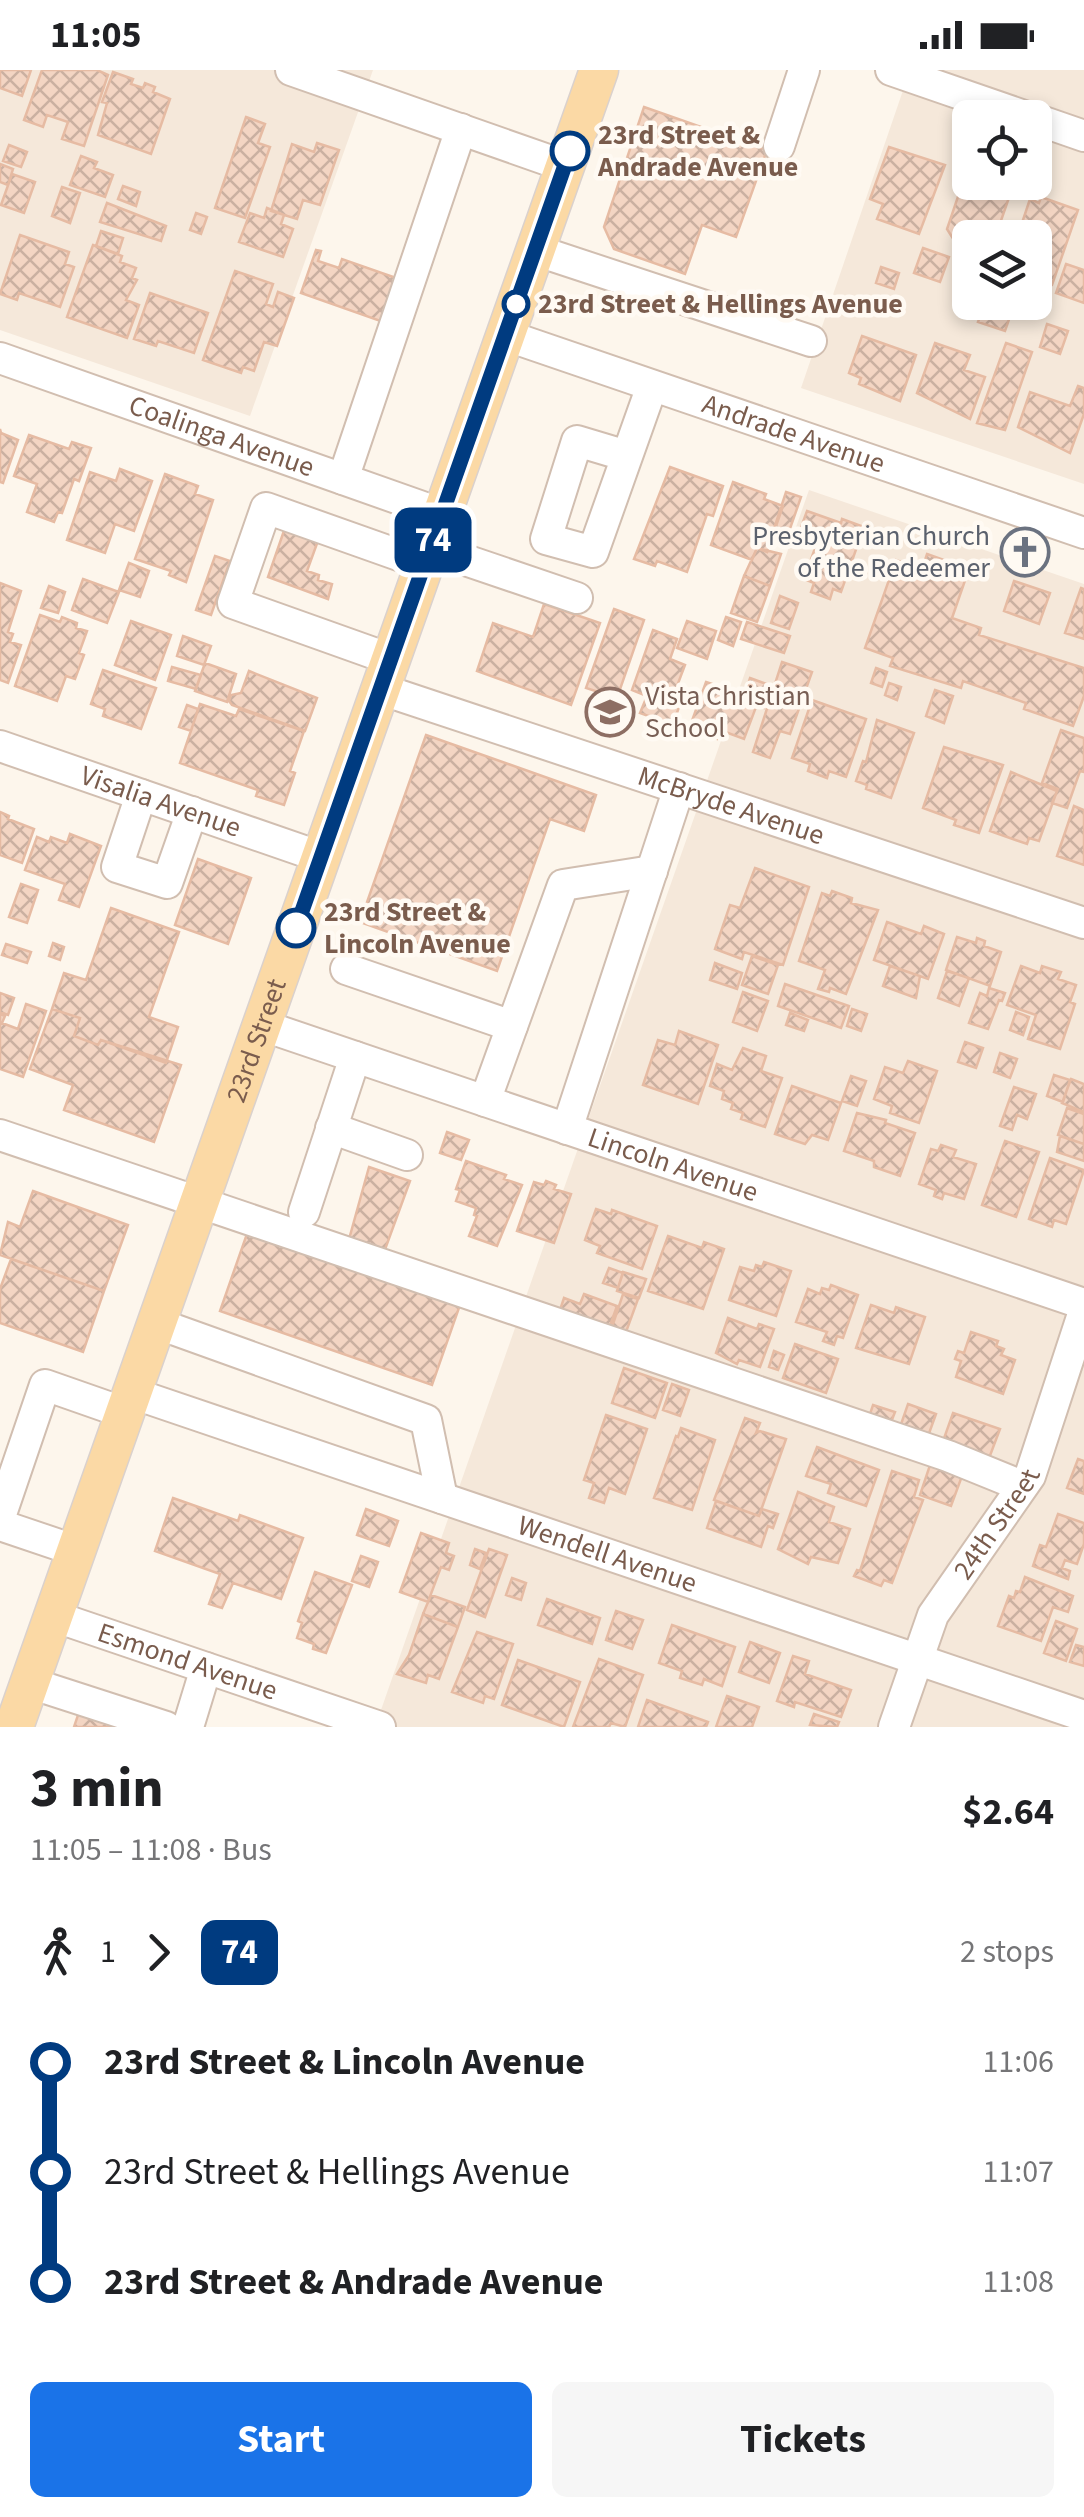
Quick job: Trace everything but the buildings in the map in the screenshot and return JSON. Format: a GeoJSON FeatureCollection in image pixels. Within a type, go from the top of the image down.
{"type":"FeatureCollection","features":[{"type":"Feature","properties":{"kind":"main road","name":"23rd Street"},"geometry":{"type":"LineString","coordinates":[[14,1727],[599,70]]}},
{"type":"Feature","properties":{"kind":"street"},"geometry":{"type":"LineString","coordinates":[[291,70],[565,166]]}},
{"type":"Feature","properties":{"kind":"street"},"geometry":{"type":"LineString","coordinates":[[779,146],[804,70]]}},
{"type":"Feature","properties":{"kind":"street"},"geometry":{"type":"LineString","coordinates":[[891,70],[979,100]]}},
{"type":"Feature","properties":{"kind":"street"},"geometry":{"type":"LineString","coordinates":[[1052,125],[1084,136]]}},
{"type":"Feature","properties":{"kind":"street"},"geometry":{"type":"LineString","coordinates":[[343,479],[461,130]]}},
{"type":"Feature","properties":{"kind":"street"},"geometry":{"type":"LineString","coordinates":[[535,250],[810,341]]}},
{"type":"Feature","properties":{"kind":"street","name":"Andrade Avenue"},"geometry":{"type":"LineString","coordinates":[[505,335],[1084,533]]}},
{"type":"Feature","properties":{"kind":"street","name":"Coalinga Avenue"},"geometry":{"type":"LineString","coordinates":[[0,358],[343,479],[432,542]]}},
{"type":"Feature","properties":{"kind":"street"},"geometry":{"type":"LineString","coordinates":[[627,456],[652,386]]}},
{"type":"Feature","properties":{"kind":"street","name":"McBryde Avenue"},"geometry":{"type":"LineString","coordinates":[[432,542],[266,508],[233,603],[385,674],[679,788],[1084,923]]}},
{"type":"Feature","properties":{"kind":"street"},"geometry":{"type":"LineString","coordinates":[[432,542],[576,598]]}},
{"type":"Feature","properties":{"kind":"street","name":"Visalia Avenue"},"geometry":{"type":"LineString","coordinates":[[0,746],[320,857]]}},
{"type":"Feature","properties":{"kind":"street"},"geometry":{"type":"LineString","coordinates":[[567,1129],[679,788]]}},
{"type":"Feature","properties":{"kind":"street"},"geometry":{"type":"LineString","coordinates":[[141,794],[117,866],[166,883],[192,812]]}},
{"type":"Feature","properties":{"kind":"street"},"geometry":{"type":"LineString","coordinates":[[485,1101],[563,885],[652,871]]}},
{"type":"Feature","properties":{"kind":"street"},"geometry":{"type":"LineString","coordinates":[[346,970],[512,1026]]}},
{"type":"Feature","properties":{"kind":"street","name":"Lincoln Avenue"},"geometry":{"type":"LineString","coordinates":[[261,1025],[1084,1308]]}},
{"type":"Feature","properties":{"kind":"street"},"geometry":{"type":"LineString","coordinates":[[304,1212],[354,1057]]}},
{"type":"Feature","properties":{"kind":"street"},"geometry":{"type":"LineString","coordinates":[[331,1128],[407,1155]]}},
{"type":"Feature","properties":{"kind":"street"},"geometry":{"type":"LineString","coordinates":[[0,1134],[948,1456],[1022,1486]]}},
{"type":"Feature","properties":{"kind":"street","name":"24th Street"},"geometry":{"type":"LineString","coordinates":[[894,1727],[934,1616],[1030,1476],[1084,1308]]}},
{"type":"Feature","properties":{"kind":"street"},"geometry":{"type":"LineString","coordinates":[[156,1323],[426,1420],[442,1498]]}},
{"type":"Feature","properties":{"kind":"street","name":"Wendell Avenue"},"geometry":{"type":"LineString","coordinates":[[14,1432],[45,1385],[128,1403],[442,1498],[1084,1716]]}},
{"type":"Feature","properties":{"kind":"street"},"geometry":{"type":"LineString","coordinates":[[14,1432],[0,1521],[76,1550]]}},
{"type":"Feature","properties":{"kind":"street","name":"Esmond Avenue"},"geometry":{"type":"LineString","coordinates":[[53,1616],[380,1727]]}},
{"type":"Feature","properties":{"kind":"street"},"geometry":{"type":"LineString","coordinates":[[188,1727],[206,1668]]}},
{"type":"Feature","properties":{"kind":"street"},"geometry":{"type":"LineString","coordinates":[[30,1683],[166,1727]]}},
{"type":"Feature","properties":{"kind":"shaded area"},"geometry":{"type":"Polygon","coordinates":[[[0,70],[373,70],[250,416],[0,330],[0,70]]]}},
{"type":"Feature","properties":{"kind":"shaded area"},"geometry":{"type":"Polygon","coordinates":[[[910,70],[1084,70],[1084,484],[801,388],[910,70]]]}},
{"type":"Feature","properties":{"kind":"shaded area"},"geometry":{"type":"Polygon","coordinates":[[[809,490],[1084,584],[1084,1727],[375,1727],[809,490]]]}},
{"type":"Feature","properties":{"kind":"bus line","name":"74"},"geometry":{"type":"LineString","coordinates":[[296,928],[570,151]]}},
{"type":"Feature","properties":{"kind":"place","name":"23rd Street & Andrade Avenue"},"geometry":{"type":"Point","coordinates":[570,151]}},
{"type":"Feature","properties":{"kind":"place","name":"23rd Street & Hellings Avenue"},"geometry":{"type":"Point","coordinates":[516,304]}},
{"type":"Feature","properties":{"kind":"place","name":"Presbyterian Church of the Redeemer"},"geometry":{"type":"Point","coordinates":[1025,552]}},
{"type":"Feature","properties":{"kind":"place","name":"Vista Christian School"},"geometry":{"type":"Point","coordinates":[610,712]}},
{"type":"Feature","properties":{"kind":"place","name":"23rd Street & Lincoln Avenue"},"geometry":{"type":"Point","coordinates":[296,928]}}]}
